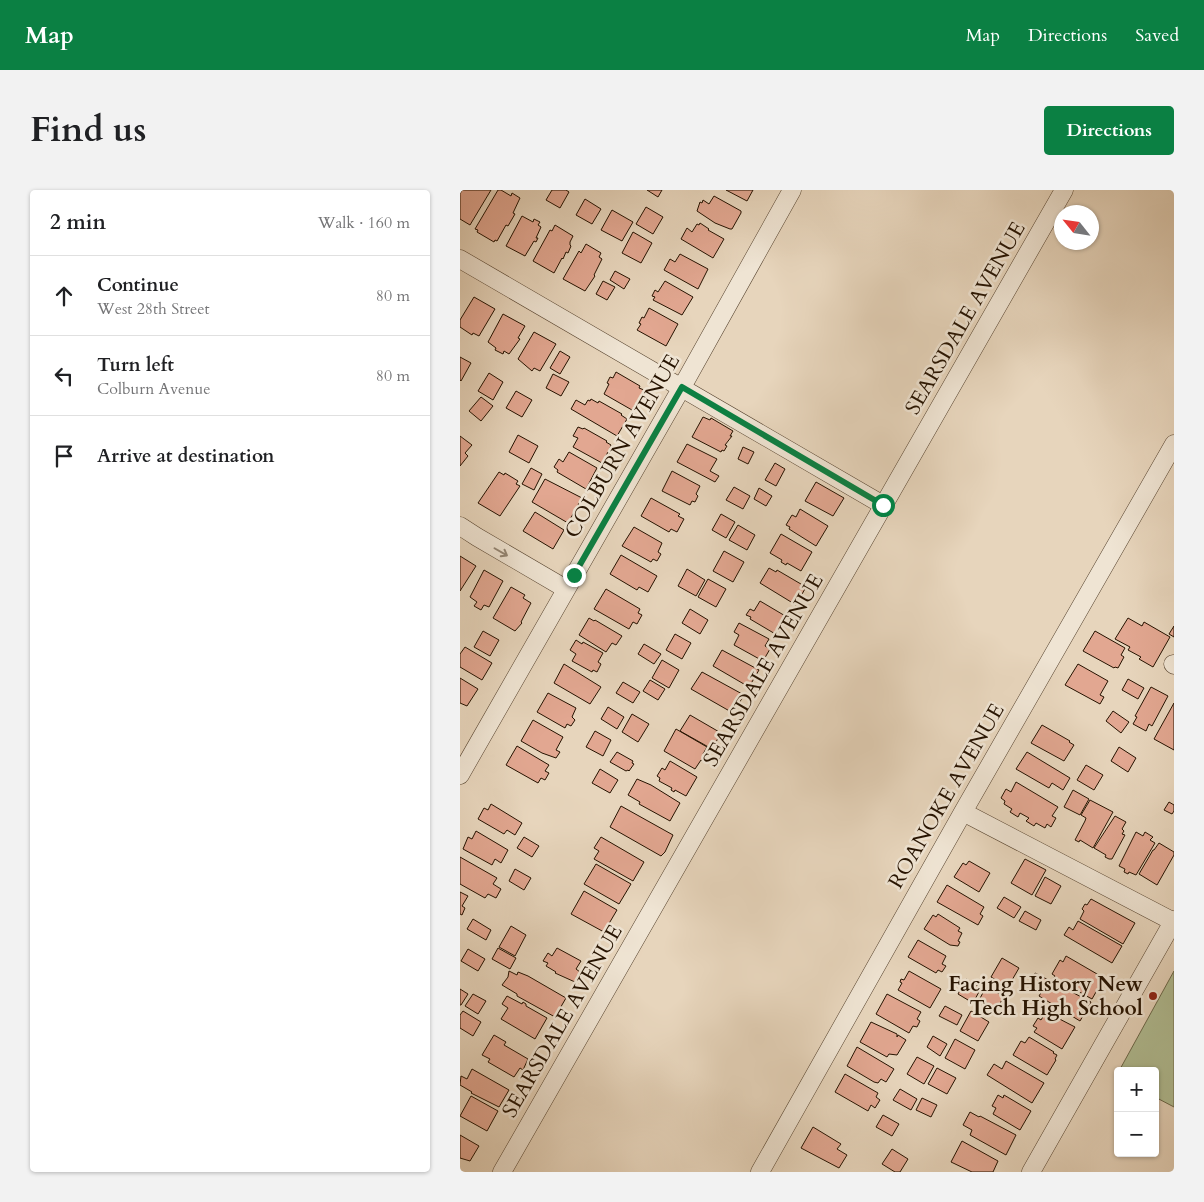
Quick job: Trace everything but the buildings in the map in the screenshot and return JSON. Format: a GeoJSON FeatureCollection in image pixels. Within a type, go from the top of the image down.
{"type":"FeatureCollection","features":[{"type":"Feature","properties":{"kind":"street","name":"COLBURN AVENUE"},"geometry":{"type":"LineString","coordinates":[[460,775],[682,387],[792,190]]}},
{"type":"Feature","properties":{"kind":"street","name":"SEARSDALE AVENUE"},"geometry":{"type":"LineString","coordinates":[[502,1172],[1064,190]]}},
{"type":"Feature","properties":{"kind":"street"},"geometry":{"type":"LineString","coordinates":[[460,259],[883,505]]}},
{"type":"Feature","properties":{"kind":"street","name":"ROANOKE AVENUE"},"geometry":{"type":"LineString","coordinates":[[760,1172],[962,812],[1174,444]]}},
{"type":"Feature","properties":{"kind":"street"},"geometry":{"type":"LineString","coordinates":[[460,526],[566,589]]}},
{"type":"Feature","properties":{"kind":"street"},"geometry":{"type":"LineString","coordinates":[[962,812],[1174,921],[1031,1172]]}},
{"type":"Feature","properties":{"kind":"green space"},"geometry":{"type":"Polygon","coordinates":[[[1174,971],[1174,1107],[1159,1099],[1159,1067],[1121,1067],[1174,971]]]}},
{"type":"Feature","properties":{"kind":"place","name":"Facing History New Tech High School"},"geometry":{"type":"Point","coordinates":[1153,996]}},
{"type":"Feature","properties":{"kind":"route"},"geometry":{"type":"LineString","coordinates":[[574,575],[682,387],[883,505]]}}]}
